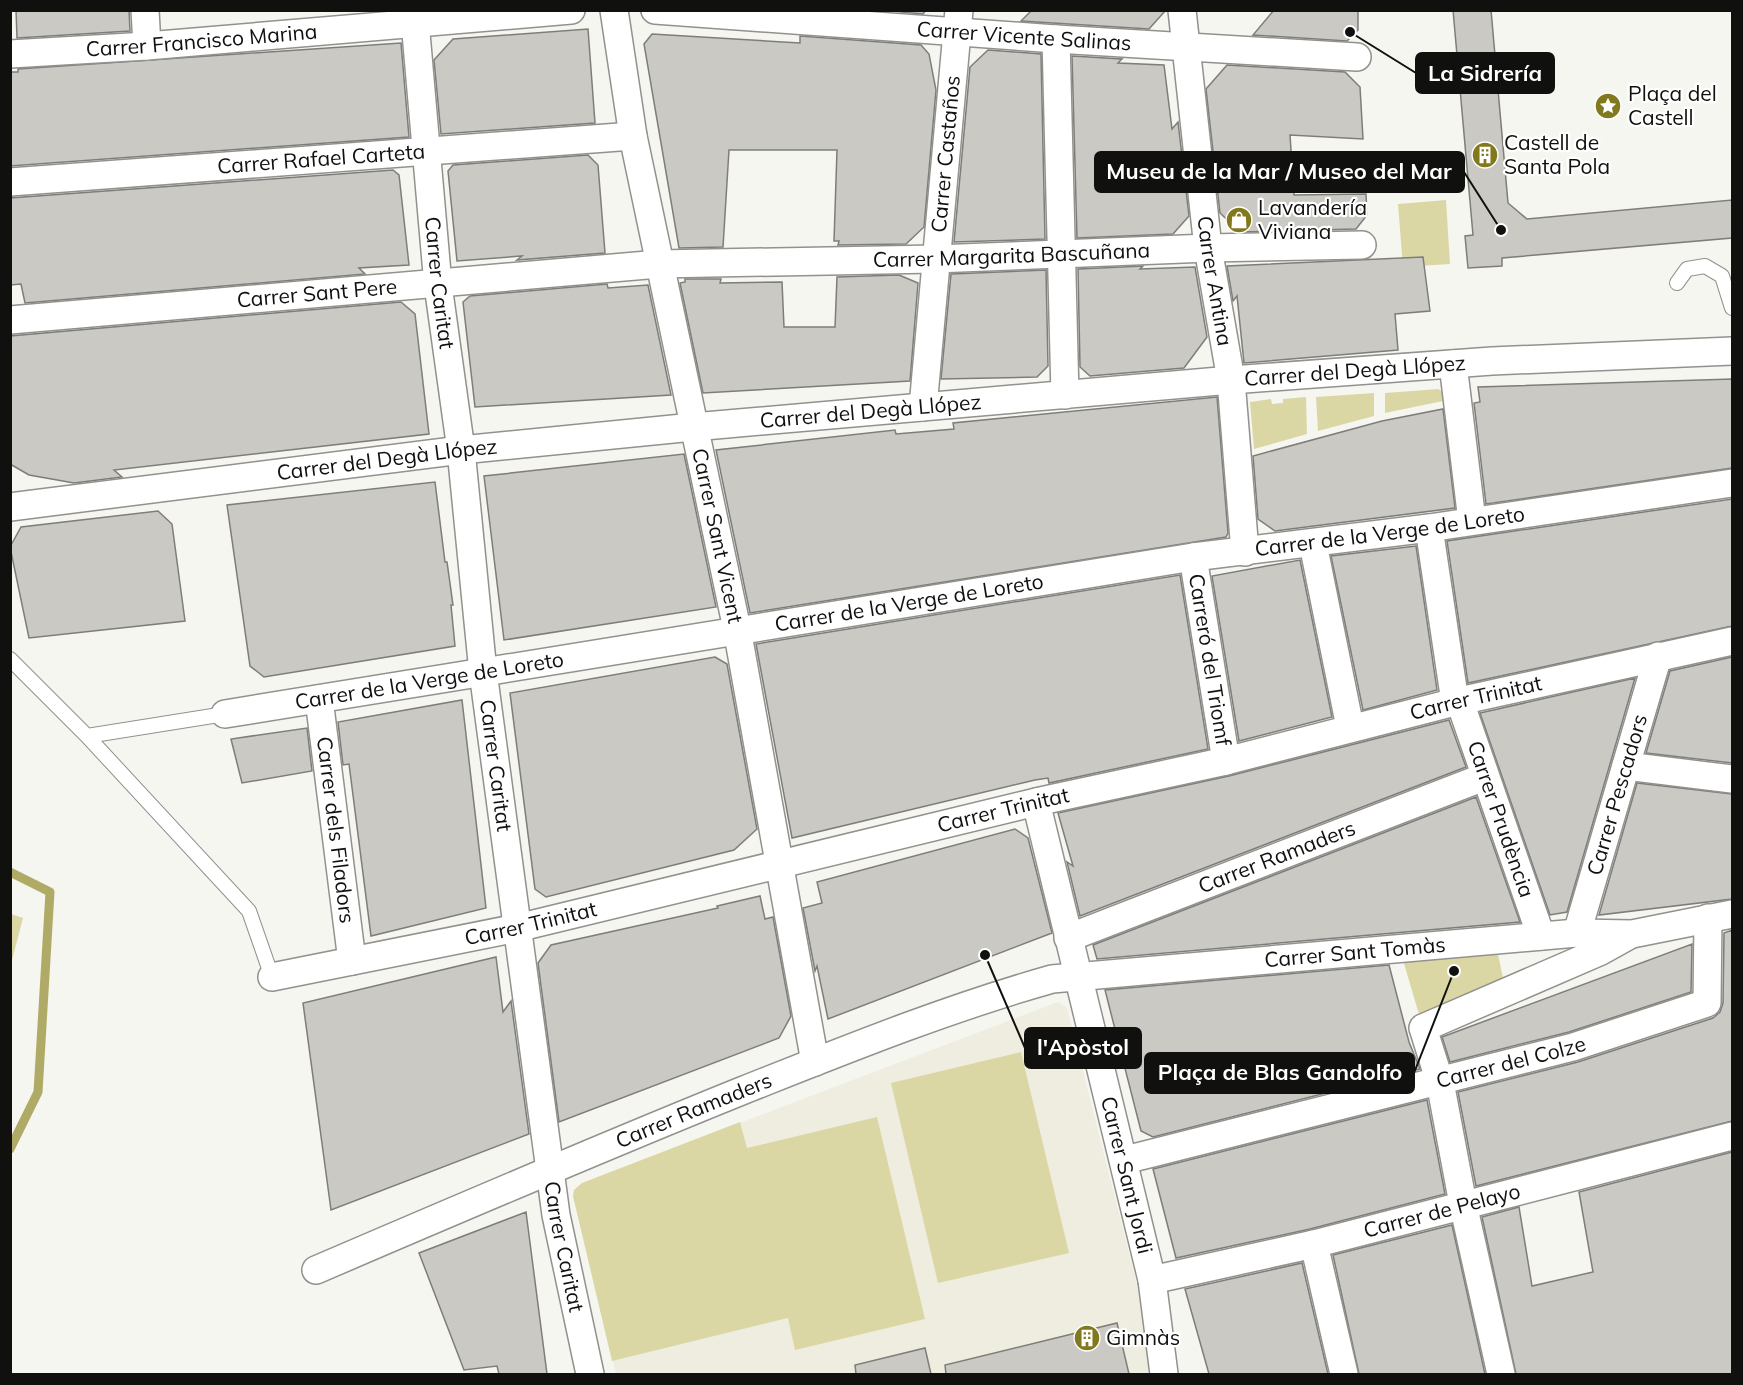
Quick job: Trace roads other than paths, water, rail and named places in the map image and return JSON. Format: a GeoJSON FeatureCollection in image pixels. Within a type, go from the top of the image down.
{"type":"FeatureCollection","features":[{"type":"Feature","properties":{"kind":"street"},"geometry":{"type":"LineString","coordinates":[[145,10],[147,46]]}},
{"type":"Feature","properties":{"kind":"street","name":"Carrer Francisco Marina"},"geometry":{"type":"LineString","coordinates":[[10,54],[147,46],[415,16],[571,10]]}},
{"type":"Feature","properties":{"kind":"street","name":"Carrer Sant Vicent"},"geometry":{"type":"LineString","coordinates":[[614,10],[633,136],[693,427],[738,629],[815,1062]]}},
{"type":"Feature","properties":{"kind":"street","name":"Carrer Vicente Salinas"},"geometry":{"type":"LineString","coordinates":[[655,10],[958,21],[1056,39],[1357,57]]}},
{"type":"Feature","properties":{"kind":"street","name":"Carrer Antina"},"geometry":{"type":"LineString","coordinates":[[1182,10],[1188,48],[1208,248],[1231,380],[1245,552]]}},
{"type":"Feature","properties":{"kind":"street","name":"Carrer Caritat"},"geometry":{"type":"LineString","coordinates":[[415,16],[438,285],[461,450],[483,672],[556,1215],[590,1374]]}},
{"type":"Feature","properties":{"kind":"street","name":"Carrer Castaños"},"geometry":{"type":"LineString","coordinates":[[923,407],[958,21]]}},
{"type":"Feature","properties":{"kind":"street"},"geometry":{"type":"LineString","coordinates":[[1056,39],[1065,395]]}},
{"type":"Feature","properties":{"kind":"street","name":"Carrer Rafael Carteta"},"geometry":{"type":"LineString","coordinates":[[10,182],[633,136]]}},
{"type":"Feature","properties":{"kind":"street","name":"Carrer Margarita Bascuñana"},"geometry":{"type":"LineString","coordinates":[[659,264],[935,259],[1208,248],[1362,245]]}},
{"type":"Feature","properties":{"kind":"street","name":"Carrer Sant Pere"},"geometry":{"type":"LineString","coordinates":[[10,320],[438,285],[659,264]]}},
{"type":"Feature","properties":{"kind":"street","name":"Carrer del Degà Llópez"},"geometry":{"type":"LineString","coordinates":[[10,507],[461,450],[693,427],[1231,380],[1453,364],[1732,351]]}},
{"type":"Feature","properties":{"kind":"street"},"geometry":{"type":"LineString","coordinates":[[1453,364],[1472,522]]}},
{"type":"Feature","properties":{"kind":"street","name":"Carrer de la Verge de Loreto"},"geometry":{"type":"LineString","coordinates":[[225,714],[1193,557],[1313,544],[1732,483]]}},
{"type":"Feature","properties":{"kind":"street","name":"Carrer Prudència"},"geometry":{"type":"LineString","coordinates":[[1429,528],[1457,702],[1542,936]]}},
{"type":"Feature","properties":{"kind":"street"},"geometry":{"type":"LineString","coordinates":[[1313,544],[1350,728]]}},
{"type":"Feature","properties":{"kind":"street","name":"Carreró del Triomf"},"geometry":{"type":"LineString","coordinates":[[1193,557],[1226,761]]}},
{"type":"Feature","properties":{"kind":"street","name":"Carrer Trinitat"},"geometry":{"type":"LineString","coordinates":[[272,977],[517,928],[1036,802],[1226,761],[1457,702],[1732,641]]}},
{"type":"Feature","properties":{"kind":"street","name":"Carrer Pescadors"},"geometry":{"type":"LineString","coordinates":[[1577,933],[1658,656]]}},
{"type":"Feature","properties":{"kind":"street","name":"Carrer dels Filadors"},"geometry":{"type":"LineString","coordinates":[[319,699],[352,961]]}},
{"type":"Feature","properties":{"kind":"street"},"geometry":{"type":"LineString","coordinates":[[1626,766],[1732,779]]}},
{"type":"Feature","properties":{"kind":"street","name":"Carrer Ramaders"},"geometry":{"type":"LineString","coordinates":[[1068,938],[1484,777]]}},
{"type":"Feature","properties":{"kind":"street","name":"Carrer Sant Jordi"},"geometry":{"type":"LineString","coordinates":[[1036,802],[1125,1161],[1152,1280],[1164,1374]]}},
{"type":"Feature","properties":{"kind":"street","name":"Carrer Sant Tomàs"},"geometry":{"type":"LineString","coordinates":[[1079,976],[1577,933],[1632,934],[1720,916]]}},
{"type":"Feature","properties":{"kind":"street","name":"Carrer del Colze"},"geometry":{"type":"LineString","coordinates":[[1125,1161],[1573,1047],[1707,1003],[1720,916]]}},
{"type":"Feature","properties":{"kind":"street","name":"Carrer Sant Tomàs"},"geometry":{"type":"LineString","coordinates":[[1440,1082],[1423,1028],[1601,951],[1632,934]]}},
{"type":"Feature","properties":{"kind":"street","name":"Carrer Ramaders"},"geometry":{"type":"LineString","coordinates":[[316,1270],[551,1168],[970,1002],[1052,980],[1079,976]]}},
{"type":"Feature","properties":{"kind":"street"},"geometry":{"type":"LineString","coordinates":[[1440,1082],[1462,1204],[1502,1374]]}},
{"type":"Feature","properties":{"kind":"street","name":"Carrer de Pelayo"},"geometry":{"type":"LineString","coordinates":[[1152,1280],[1314,1244],[1732,1136]]}},
{"type":"Feature","properties":{"kind":"street"},"geometry":{"type":"LineString","coordinates":[[1314,1244],[1344,1374]]}},
{"type":"Feature","properties":{"kind":"lane"},"geometry":{"type":"LineString","coordinates":[[1677,283],[1687,269],[1705,266],[1722,276],[1732,309]]}},
{"type":"Feature","properties":{"kind":"lane"},"geometry":{"type":"LineString","coordinates":[[10,659],[87,736],[249,911],[272,977]]}},
{"type":"Feature","properties":{"kind":"lane","name":"Carrer de la Verge de Loreto"},"geometry":{"type":"LineString","coordinates":[[87,736],[225,714]]}},
{"type":"Feature","properties":{"kind":"waterway"},"geometry":{"type":"LineString","coordinates":[[10,872],[50,892],[38,1092],[10,1149]]}},
{"type":"Feature","properties":{"kind":"place","name":"La Sidrería"},"geometry":{"type":"Point","coordinates":[1350,32]}},
{"type":"Feature","properties":{"kind":"place","name":"Plaça del Castell"},"geometry":{"type":"Point","coordinates":[1608,106]}},
{"type":"Feature","properties":{"kind":"place","name":"Castell de Santa Pola"},"geometry":{"type":"Point","coordinates":[1485,155]}},
{"type":"Feature","properties":{"kind":"place","name":"Lavandería Viviana"},"geometry":{"type":"Point","coordinates":[1239,220]}},
{"type":"Feature","properties":{"kind":"place","name":"Museu de la Mar / Museo del Mar"},"geometry":{"type":"Point","coordinates":[1501,230]}},
{"type":"Feature","properties":{"kind":"place","name":"l'Apòstol"},"geometry":{"type":"Point","coordinates":[985,955]}},
{"type":"Feature","properties":{"kind":"place","name":"Plaça de Blas Gandolfo"},"geometry":{"type":"Point","coordinates":[1454,971]}},
{"type":"Feature","properties":{"kind":"place","name":"Gimnàs"},"geometry":{"type":"Point","coordinates":[1087,1338]}}]}
